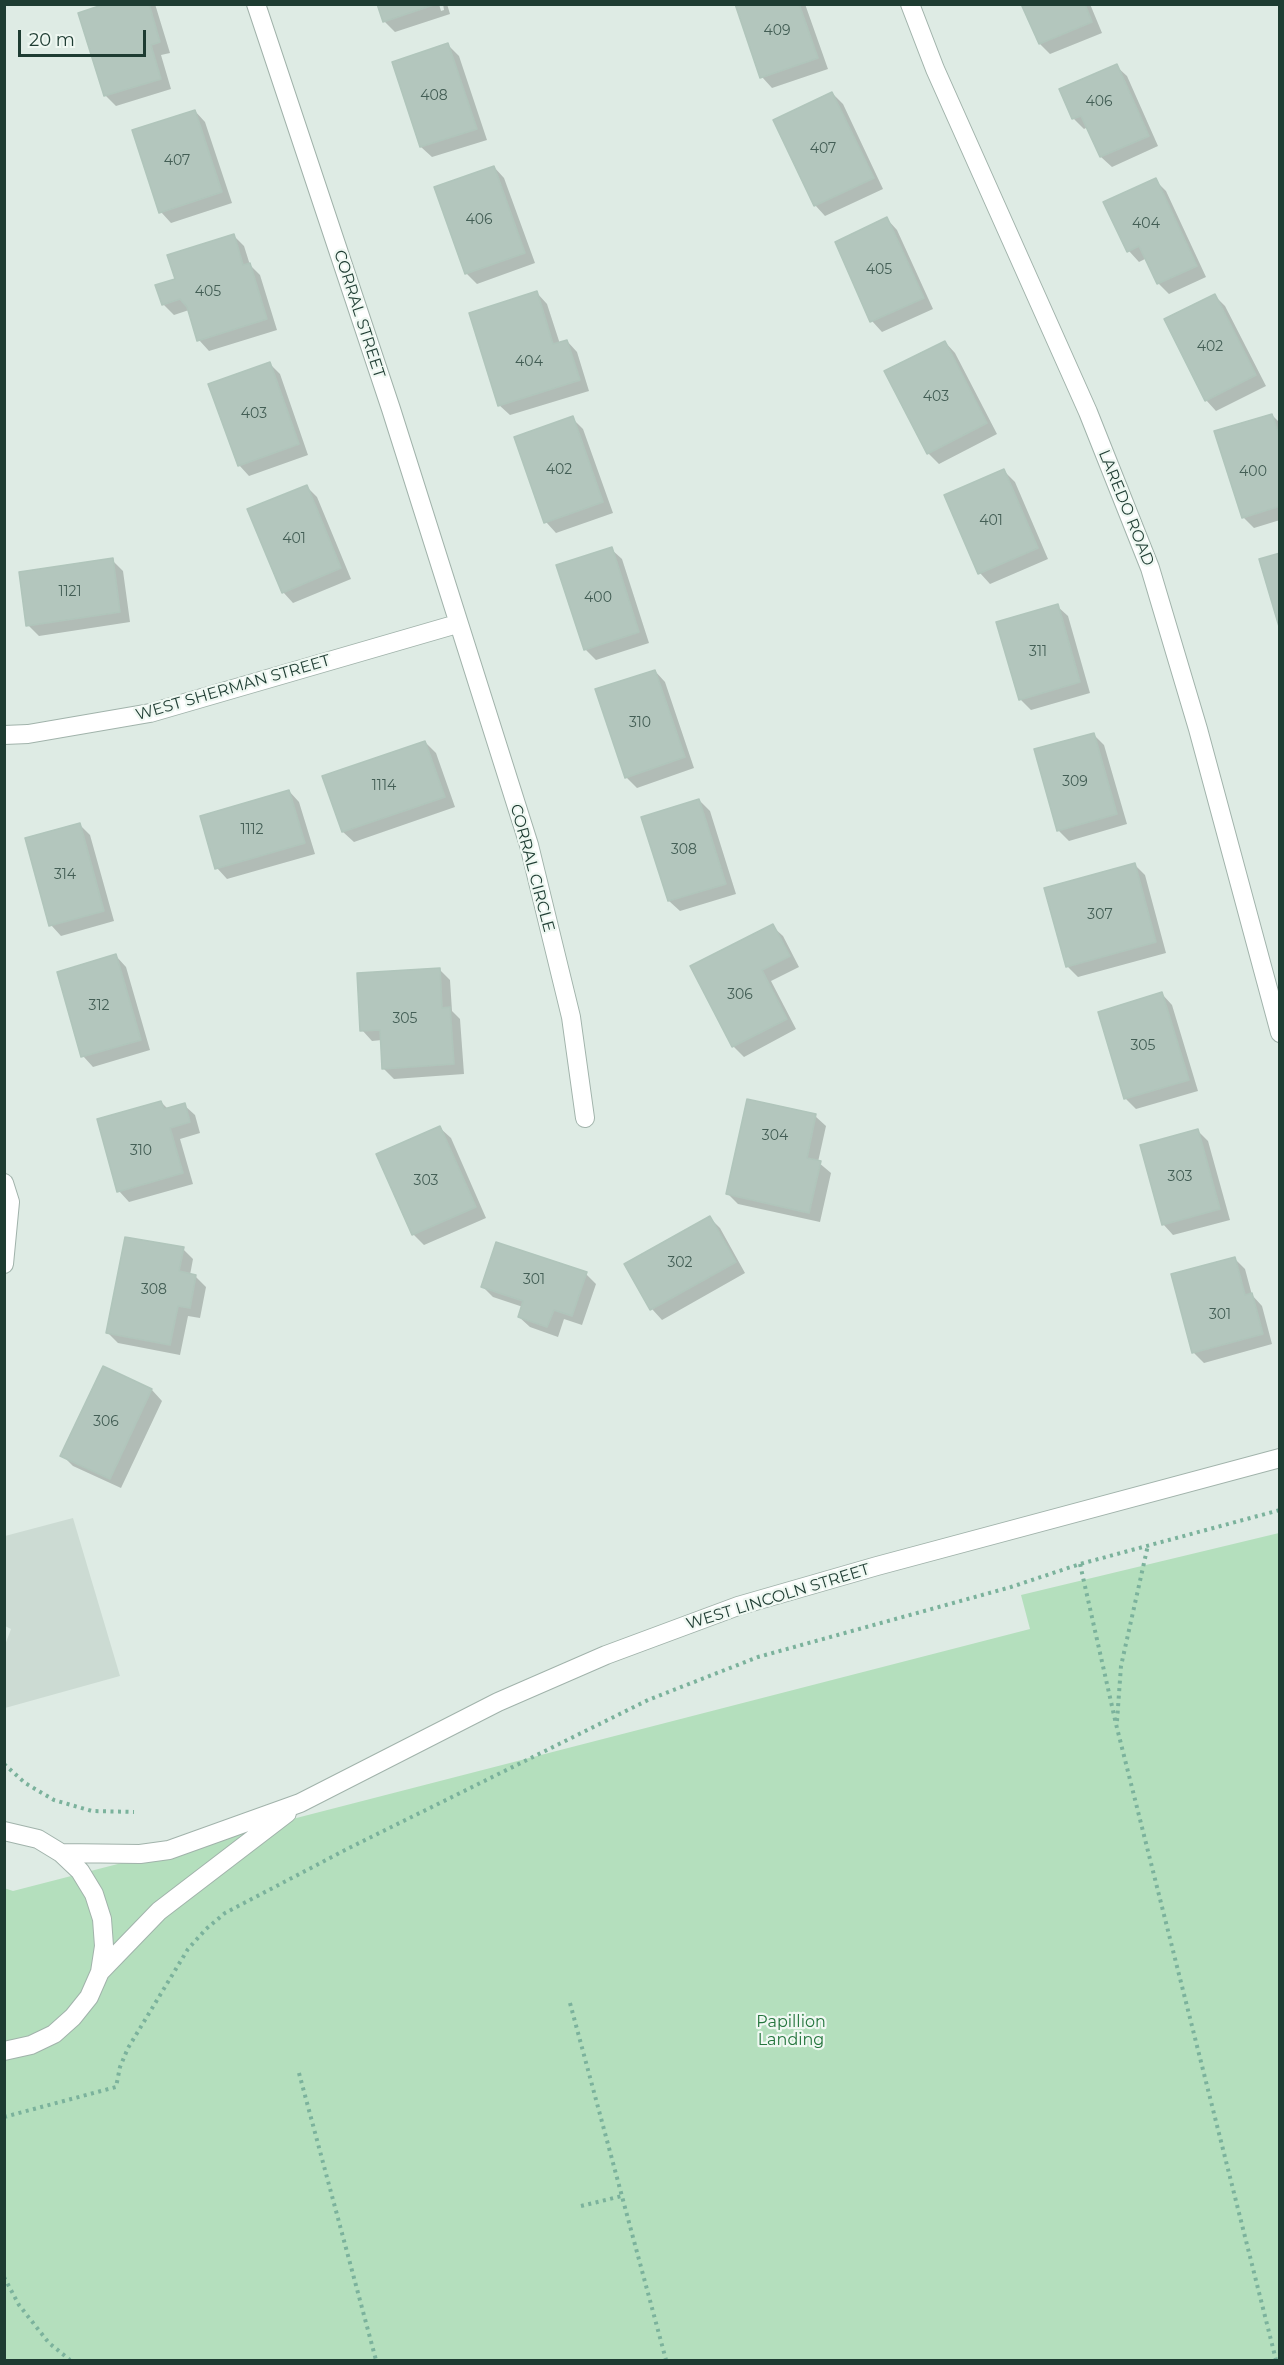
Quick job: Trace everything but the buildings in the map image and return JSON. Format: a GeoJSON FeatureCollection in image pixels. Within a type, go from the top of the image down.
{"type":"FeatureCollection","features":[{"type":"Feature","properties":{"kind":"street","name":"CORRAL STREET"},"geometry":{"type":"LineString","coordinates":[[256,4],[391,409],[457,624]]}},
{"type":"Feature","properties":{"kind":"street","name":"LAREDO ROAD"},"geometry":{"type":"LineString","coordinates":[[910,4],[949,100],[1088,412],[1150,567],[1198,729],[1280,1033]]}},
{"type":"Feature","properties":{"kind":"street","name":"WEST SHERMAN STREET"},"geometry":{"type":"LineString","coordinates":[[4,735],[28,734],[150,713],[457,624]]}},
{"type":"Feature","properties":{"kind":"street","name":"CORRAL CIRCLE"},"geometry":{"type":"LineString","coordinates":[[457,624],[529,845],[571,1017],[585,1118]]}},
{"type":"Feature","properties":{"kind":"street"},"geometry":{"type":"LineString","coordinates":[[4,1183],[10,1202],[4,1264]]}},
{"type":"Feature","properties":{"kind":"street","name":"WEST LINCOLN STREET"},"geometry":{"type":"LineString","coordinates":[[61,1853],[140,1854],[169,1850],[300,1803],[498,1702],[606,1655],[738,1606],[877,1566],[1280,1458]]}},
{"type":"Feature","properties":{"kind":"street","name":"WEST LINCOLN STREET"},"geometry":{"type":"LineString","coordinates":[[100,1972],[159,1911],[300,1803]]}},
{"type":"Feature","properties":{"kind":"street"},"geometry":{"type":"LineString","coordinates":[[4,2051],[31,2045],[54,2034],[73,2017],[89,1997],[100,1972],[104,1946],[102,1919],[94,1894],[80,1871],[61,1853],[38,1839],[7,1828]]}},
{"type":"Feature","properties":{"kind":"path"},"geometry":{"type":"LineString","coordinates":[[4,2116],[116,2087],[120,2067],[128,2048],[188,1949],[225,1913],[262,1892],[648,1700],[711,1674],[807,1642],[1011,1587],[1080,1564],[1280,1510]]}},
{"type":"Feature","properties":{"kind":"path"},"geometry":{"type":"LineString","coordinates":[[1116,1724],[1121,1666],[1148,1545]]}},
{"type":"Feature","properties":{"kind":"path"},"geometry":{"type":"LineString","coordinates":[[1080,1564],[1116,1724],[1276,2361]]}},
{"type":"Feature","properties":{"kind":"path"},"geometry":{"type":"LineString","coordinates":[[4,1764],[25,1783],[54,1800],[92,1811],[134,1812]]}},
{"type":"Feature","properties":{"kind":"path"},"geometry":{"type":"LineString","coordinates":[[570,2003],[666,2361]]}},
{"type":"Feature","properties":{"kind":"path"},"geometry":{"type":"LineString","coordinates":[[299,2073],[376,2361]]}},
{"type":"Feature","properties":{"kind":"path"},"geometry":{"type":"LineString","coordinates":[[581,2206],[622,2196]]}},
{"type":"Feature","properties":{"kind":"path"},"geometry":{"type":"LineString","coordinates":[[4,2277],[19,2305],[49,2343],[70,2361]]}},
{"type":"Feature","properties":{"kind":"shaded area"},"geometry":{"type":"Polygon","coordinates":[[[73,1518],[120,1676],[5,1708],[5,1645],[11,1629],[5,1626],[5,1536],[73,1518]]]}},
{"type":"Feature","properties":{"kind":"green space","name":"Papillion Landing"},"geometry":{"type":"Polygon","coordinates":[[[1279,1533],[1279,2360],[5,2360],[4,1888],[13,1891],[1030,1629],[1021,1595],[1279,1533]]]}}]}
